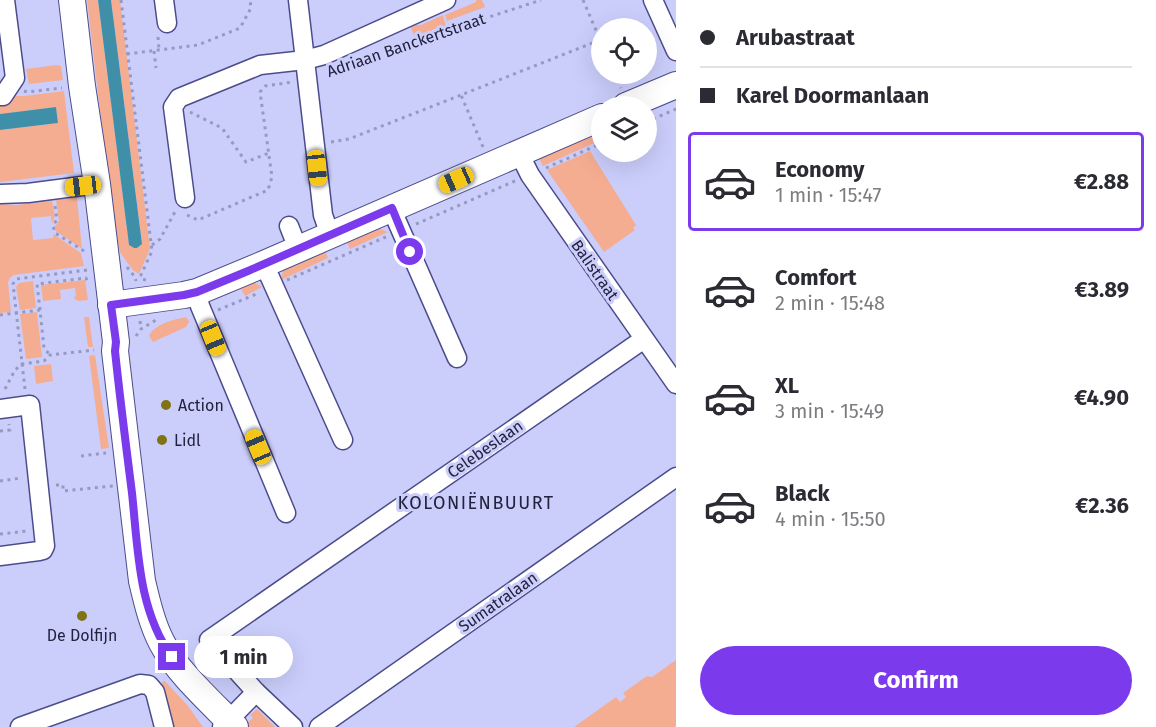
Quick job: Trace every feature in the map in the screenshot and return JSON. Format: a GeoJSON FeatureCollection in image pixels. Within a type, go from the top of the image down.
{"type":"FeatureCollection","features":[{"type":"Feature","properties":{"kind":"street"},"geometry":{"type":"LineString","coordinates":[[5,0],[15,78],[5,91]]}},
{"type":"Feature","properties":{"kind":"street"},"geometry":{"type":"LineString","coordinates":[[72,0],[97,184],[142,581],[149,609],[163,645],[229,725],[256,692],[292,727]]}},
{"type":"Feature","properties":{"kind":"street"},"geometry":{"type":"LineString","coordinates":[[164,0],[167,23]]}},
{"type":"Feature","properties":{"kind":"street"},"geometry":{"type":"LineString","coordinates":[[298,0],[322,215],[330,235]]}},
{"type":"Feature","properties":{"kind":"street","name":"Adriaan Banckertstraat"},"geometry":{"type":"LineString","coordinates":[[175,104],[179,98],[260,65],[305,60],[324,55],[446,0]]}},
{"type":"Feature","properties":{"kind":"street"},"geometry":{"type":"LineString","coordinates":[[653,0],[676,51]]}},
{"type":"Feature","properties":{"kind":"street"},"geometry":{"type":"LineString","coordinates":[[650,96],[676,85]]}},
{"type":"Feature","properties":{"kind":"street"},"geometry":{"type":"LineString","coordinates":[[175,104],[173,107],[185,198]]}},
{"type":"Feature","properties":{"kind":"street"},"geometry":{"type":"LineString","coordinates":[[111,305],[197,292],[264,264],[294,237],[330,235],[591,122]]}},
{"type":"Feature","properties":{"kind":"street","name":"Balistraat"},"geometry":{"type":"LineString","coordinates":[[519,153],[530,175],[676,384]]}},
{"type":"Feature","properties":{"kind":"street"},"geometry":{"type":"LineString","coordinates":[[0,194],[28,193],[97,184]]}},
{"type":"Feature","properties":{"kind":"street"},"geometry":{"type":"LineString","coordinates":[[392,208],[457,358]]}},
{"type":"Feature","properties":{"kind":"street"},"geometry":{"type":"LineString","coordinates":[[264,264],[343,440]]}},
{"type":"Feature","properties":{"kind":"street"},"geometry":{"type":"LineString","coordinates":[[197,292],[204,316],[286,513]]}},
{"type":"Feature","properties":{"kind":"street","name":"Celebeslaan"},"geometry":{"type":"LineString","coordinates":[[256,692],[209,640],[644,339]]}},
{"type":"Feature","properties":{"kind":"street"},"geometry":{"type":"LineString","coordinates":[[0,409],[30,405],[45,546],[43,550],[0,556]]}},
{"type":"Feature","properties":{"kind":"street","name":"Sumatralaan"},"geometry":{"type":"LineString","coordinates":[[319,727],[673,479]]}},
{"type":"Feature","properties":{"kind":"street"},"geometry":{"type":"LineString","coordinates":[[20,727],[140,684],[149,684],[155,692],[164,727]]}},
{"type":"Feature","properties":{"kind":"path"},"geometry":{"type":"LineString","coordinates":[[121,0],[152,245],[152,251],[141,275],[145,278],[146,301]]}},
{"type":"Feature","properties":{"kind":"path"},"geometry":{"type":"LineString","coordinates":[[128,54],[198,45],[240,28],[251,8],[250,0]]}},
{"type":"Feature","properties":{"kind":"path","name":"Adriaan Banckertstraat"},"geometry":{"type":"LineString","coordinates":[[351,62],[541,0]]}},
{"type":"Feature","properties":{"kind":"path"},"geometry":{"type":"LineString","coordinates":[[583,0],[591,19]]}},
{"type":"Feature","properties":{"kind":"path"},"geometry":{"type":"LineString","coordinates":[[315,144],[349,139],[591,46]]}},
{"type":"Feature","properties":{"kind":"path"},"geometry":{"type":"LineString","coordinates":[[154,51],[156,69]]}},
{"type":"Feature","properties":{"kind":"path"},"geometry":{"type":"LineString","coordinates":[[152,245],[160,239],[176,209],[198,220],[268,190],[272,177],[260,92],[265,86],[308,80]]}},
{"type":"Feature","properties":{"kind":"path"},"geometry":{"type":"LineString","coordinates":[[5,91],[27,92],[82,86]]}},
{"type":"Feature","properties":{"kind":"path"},"geometry":{"type":"LineString","coordinates":[[461,95],[491,165]]}},
{"type":"Feature","properties":{"kind":"path"},"geometry":{"type":"LineString","coordinates":[[175,104],[222,128],[246,162],[268,153]]}},
{"type":"Feature","properties":{"kind":"path"},"geometry":{"type":"LineString","coordinates":[[657,118],[676,110]]}},
{"type":"Feature","properties":{"kind":"path"},"geometry":{"type":"LineString","coordinates":[[53,190],[57,220],[53,225],[55,233],[89,255]]}},
{"type":"Feature","properties":{"kind":"path"},"geometry":{"type":"LineString","coordinates":[[30,405],[26,395],[13,284],[16,279],[91,270]]}},
{"type":"Feature","properties":{"kind":"path"},"geometry":{"type":"LineString","coordinates":[[85,271],[87,288]]}},
{"type":"Feature","properties":{"kind":"path"},"geometry":{"type":"LineString","coordinates":[[50,355],[44,348],[37,284],[86,278]]}},
{"type":"Feature","properties":{"kind":"path"},"geometry":{"type":"LineString","coordinates":[[0,315],[40,310]]}},
{"type":"Feature","properties":{"kind":"path"},"geometry":{"type":"LineString","coordinates":[[5,389],[15,370],[22,364],[44,361],[50,355],[95,350],[102,353]]}},
{"type":"Feature","properties":{"kind":"path"},"geometry":{"type":"LineString","coordinates":[[81,456],[111,453]]}},
{"type":"Feature","properties":{"kind":"path"},"geometry":{"type":"LineString","coordinates":[[0,481],[38,481],[63,485],[63,491],[120,486]]}},
{"type":"Feature","properties":{"kind":"path"},"geometry":{"type":"LineString","coordinates":[[0,534],[43,529]]}},
{"type":"Feature","properties":{"kind":"shaded area"},"geometry":{"type":"Polygon","coordinates":[[[87,0],[98,0],[129,245],[137,248],[142,243],[111,0],[120,0],[150,249],[139,274],[126,261],[118,244],[111,204],[87,0]]]}},
{"type":"Feature","properties":{"kind":"shaded area"},"geometry":{"type":"Polygon","coordinates":[[[476,0],[482,0],[485,7],[447,21],[445,15],[476,2],[476,0]]]}},
{"type":"Feature","properties":{"kind":"shaded area"},"geometry":{"type":"Polygon","coordinates":[[[443,15],[446,27],[415,38],[410,25],[421,25],[443,15]]]}},
{"type":"Feature","properties":{"kind":"shaded area"},"geometry":{"type":"Polygon","coordinates":[[[61,66],[63,80],[29,84],[26,69],[61,66]]]}},
{"type":"Feature","properties":{"kind":"shaded area"},"geometry":{"type":"Polygon","coordinates":[[[64,91],[74,173],[0,182],[0,130],[58,123],[56,107],[0,114],[0,102],[15,96],[64,91]]]}},
{"type":"Feature","properties":{"kind":"shaded area"},"geometry":{"type":"Polygon","coordinates":[[[580,137],[586,139],[591,137],[591,144],[543,166],[538,156],[580,137]]]}},
{"type":"Feature","properties":{"kind":"shaded area"},"geometry":{"type":"Polygon","coordinates":[[[590,151],[591,162],[597,162],[636,225],[633,228],[635,230],[604,252],[547,170],[590,151]]]}},
{"type":"Feature","properties":{"kind":"shaded area"},"geometry":{"type":"Polygon","coordinates":[[[76,197],[82,249],[56,231],[55,226],[59,221],[56,200],[76,197]]]}},
{"type":"Feature","properties":{"kind":"shaded area"},"geometry":{"type":"Polygon","coordinates":[[[52,201],[55,216],[52,224],[51,216],[31,218],[33,240],[53,238],[53,234],[81,253],[84,266],[14,275],[8,282],[11,312],[0,313],[0,204],[16,205],[52,201]]]}},
{"type":"Feature","properties":{"kind":"shaded area"},"geometry":{"type":"Polygon","coordinates":[[[374,227],[388,232],[350,249],[346,239],[374,227]]]}},
{"type":"Feature","properties":{"kind":"shaded area"},"geometry":{"type":"Polygon","coordinates":[[[324,248],[328,258],[281,280],[284,267],[324,248]]]}},
{"type":"Feature","properties":{"kind":"shaded area"},"geometry":{"type":"Polygon","coordinates":[[[85,280],[88,300],[75,299],[75,288],[60,290],[61,299],[43,301],[41,285],[85,280]]]}},
{"type":"Feature","properties":{"kind":"shaded area"},"geometry":{"type":"Polygon","coordinates":[[[33,281],[36,308],[20,310],[16,287],[19,283],[33,281]]]}},
{"type":"Feature","properties":{"kind":"shaded area"},"geometry":{"type":"Polygon","coordinates":[[[253,282],[262,287],[245,296],[241,289],[253,282]]]}},
{"type":"Feature","properties":{"kind":"shaded area"},"geometry":{"type":"Polygon","coordinates":[[[37,312],[42,357],[26,359],[20,314],[37,312]]]}},
{"type":"Feature","properties":{"kind":"shaded area"},"geometry":{"type":"Polygon","coordinates":[[[84,317],[89,317],[93,347],[88,347],[84,317]]]}},
{"type":"Feature","properties":{"kind":"shaded area"},"geometry":{"type":"Polygon","coordinates":[[[185,317],[189,322],[186,327],[153,342],[149,336],[160,325],[185,317]]]}},
{"type":"Feature","properties":{"kind":"shaded area"},"geometry":{"type":"Polygon","coordinates":[[[95,355],[109,448],[101,449],[89,356],[95,355]]]}},
{"type":"Feature","properties":{"kind":"shaded area"},"geometry":{"type":"Polygon","coordinates":[[[51,364],[53,381],[36,384],[34,366],[51,364]]]}},
{"type":"Feature","properties":{"kind":"shaded area"},"geometry":{"type":"Polygon","coordinates":[[[676,660],[675,727],[574,727],[616,697],[620,702],[626,697],[623,693],[676,660]]]}},
{"type":"Feature","properties":{"kind":"shaded area"},"geometry":{"type":"Polygon","coordinates":[[[163,681],[188,706],[203,727],[172,727],[160,688],[163,681]]]}},
{"type":"Feature","properties":{"kind":"shaded area"},"geometry":{"type":"Polygon","coordinates":[[[257,709],[275,727],[248,727],[246,724],[253,718],[250,715],[257,709]]]}},
{"type":"Feature","properties":{"kind":"water"},"geometry":{"type":"Polygon","coordinates":[[[98,0],[111,0],[142,244],[137,248],[129,245],[98,0]]]}},
{"type":"Feature","properties":{"kind":"water"},"geometry":{"type":"Polygon","coordinates":[[[56,107],[58,123],[0,130],[0,114],[56,107]]]}},
{"type":"Feature","properties":{"kind":"place","name":"Action"},"geometry":{"type":"Point","coordinates":[166,405]}},
{"type":"Feature","properties":{"kind":"place","name":"Lidl"},"geometry":{"type":"Point","coordinates":[162,440]}},
{"type":"Feature","properties":{"kind":"place","name":"De Dolfijn"},"geometry":{"type":"Point","coordinates":[82,616]}},
{"type":"Feature","properties":{"kind":"district","name":"KOLONIËNBUURT"},"geometry":{"type":"Point","coordinates":[476,503]}},
{"type":"Feature","properties":{"kind":"route"},"geometry":{"type":"LineString","coordinates":[[172,657],[155,628],[142,581],[111,305],[197,292],[392,208],[410,252]]}}]}
